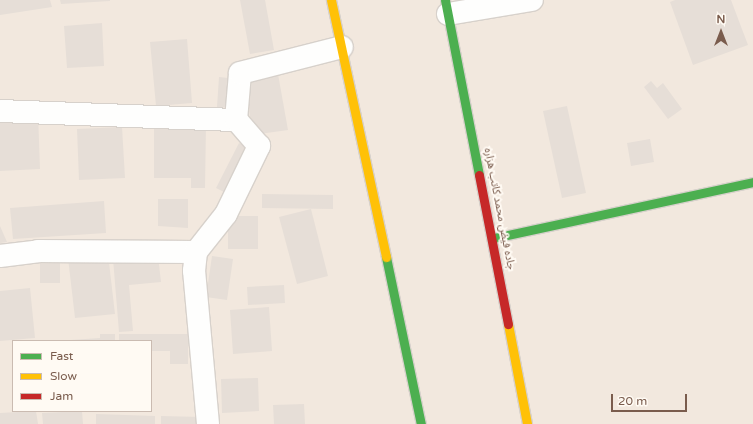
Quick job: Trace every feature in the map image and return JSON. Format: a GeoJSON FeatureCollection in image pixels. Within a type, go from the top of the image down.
{"type":"FeatureCollection","features":[{"type":"Feature","properties":{"kind":"main road"},"geometry":{"type":"LineString","coordinates":[[331,0],[421,424]]}},
{"type":"Feature","properties":{"kind":"main road","name":"جاده فیض محمد کاتب هزاره"},"geometry":{"type":"LineString","coordinates":[[446,7],[494,238],[527,424]]}},
{"type":"Feature","properties":{"kind":"main road"},"geometry":{"type":"LineString","coordinates":[[494,238],[753,182]]}},
{"type":"Feature","properties":{"kind":"street"},"geometry":{"type":"LineString","coordinates":[[446,7],[532,0]]}},
{"type":"Feature","properties":{"kind":"street"},"geometry":{"type":"LineString","coordinates":[[236,120],[240,73],[342,47]]}},
{"type":"Feature","properties":{"kind":"street"},"geometry":{"type":"LineString","coordinates":[[0,111],[236,120],[259,146],[226,214],[196,252],[194,271],[208,424]]}},
{"type":"Feature","properties":{"kind":"street"},"geometry":{"type":"LineString","coordinates":[[0,256],[38,251],[196,252]]}},
{"type":"Feature","properties":{"kind":"shaded area"},"geometry":{"type":"Polygon","coordinates":[[[0,0],[753,0],[753,424],[0,424],[0,0]]]}},
{"type":"Feature","properties":{"kind":"building"},"geometry":{"type":"Polygon","coordinates":[[[0,0],[50,0],[52,7],[0,15],[0,0]]]}},
{"type":"Feature","properties":{"kind":"building"},"geometry":{"type":"Polygon","coordinates":[[[60,0],[110,0],[110,1],[61,4],[60,0]]]}},
{"type":"Feature","properties":{"kind":"building"},"geometry":{"type":"Polygon","coordinates":[[[240,0],[265,0],[274,50],[250,54],[240,0]]]}},
{"type":"Feature","properties":{"kind":"building"},"geometry":{"type":"Polygon","coordinates":[[[675,0],[731,0],[748,45],[693,65],[670,2],[675,0]]]}},
{"type":"Feature","properties":{"kind":"building"},"geometry":{"type":"Polygon","coordinates":[[[102,23],[104,66],[67,68],[64,26],[102,23]]]}},
{"type":"Feature","properties":{"kind":"building"},"geometry":{"type":"Polygon","coordinates":[[[187,39],[192,103],[156,106],[150,42],[187,39]]]}},
{"type":"Feature","properties":{"kind":"building"},"geometry":{"type":"Polygon","coordinates":[[[278,74],[288,130],[253,135],[244,80],[278,74]]]}},
{"type":"Feature","properties":{"kind":"building"},"geometry":{"type":"Polygon","coordinates":[[[219,77],[236,79],[234,108],[217,107],[219,77]]]}},
{"type":"Feature","properties":{"kind":"building"},"geometry":{"type":"Polygon","coordinates":[[[651,81],[657,88],[663,83],[682,109],[668,119],[644,87],[651,81]]]}},
{"type":"Feature","properties":{"kind":"building"},"geometry":{"type":"Polygon","coordinates":[[[567,106],[586,193],[562,198],[543,111],[567,106]]]}},
{"type":"Feature","properties":{"kind":"building"},"geometry":{"type":"Polygon","coordinates":[[[38,113],[40,169],[0,171],[0,115],[38,113]]]}},
{"type":"Feature","properties":{"kind":"building"},"geometry":{"type":"Polygon","coordinates":[[[154,124],[206,125],[205,188],[191,188],[191,178],[154,178],[154,124]]]}},
{"type":"Feature","properties":{"kind":"building"},"geometry":{"type":"Polygon","coordinates":[[[122,127],[125,178],[79,180],[77,129],[122,127]]]}},
{"type":"Feature","properties":{"kind":"building"},"geometry":{"type":"Polygon","coordinates":[[[650,139],[654,162],[631,166],[627,143],[650,139]]]}},
{"type":"Feature","properties":{"kind":"building"},"geometry":{"type":"Polygon","coordinates":[[[239,143],[254,151],[232,196],[216,188],[239,143]]]}},
{"type":"Feature","properties":{"kind":"building"},"geometry":{"type":"Polygon","coordinates":[[[262,194],[333,195],[333,209],[262,208],[262,194]]]}},
{"type":"Feature","properties":{"kind":"building"},"geometry":{"type":"Polygon","coordinates":[[[158,199],[188,199],[188,228],[158,226],[158,199]]]}},
{"type":"Feature","properties":{"kind":"building"},"geometry":{"type":"Polygon","coordinates":[[[104,201],[106,233],[13,239],[10,208],[104,201]]]}},
{"type":"Feature","properties":{"kind":"building"},"geometry":{"type":"Polygon","coordinates":[[[311,209],[328,276],[297,284],[279,217],[311,209]]]}},
{"type":"Feature","properties":{"kind":"building"},"geometry":{"type":"Polygon","coordinates":[[[228,216],[258,216],[258,249],[228,249],[228,216]]]}},
{"type":"Feature","properties":{"kind":"building"},"geometry":{"type":"Polygon","coordinates":[[[0,226],[7,242],[0,243],[0,226]]]}},
{"type":"Feature","properties":{"kind":"building"},"geometry":{"type":"Polygon","coordinates":[[[108,254],[115,314],[75,318],[68,258],[108,254]]]}},
{"type":"Feature","properties":{"kind":"building"},"geometry":{"type":"Polygon","coordinates":[[[60,255],[60,283],[40,283],[40,256],[60,255]]]}},
{"type":"Feature","properties":{"kind":"building"},"geometry":{"type":"Polygon","coordinates":[[[158,256],[161,282],[129,285],[133,331],[119,332],[113,259],[158,256]]]}},
{"type":"Feature","properties":{"kind":"building"},"geometry":{"type":"Polygon","coordinates":[[[212,256],[233,259],[227,300],[206,297],[212,256]]]}},
{"type":"Feature","properties":{"kind":"building"},"geometry":{"type":"Polygon","coordinates":[[[284,285],[285,303],[248,305],[247,287],[284,285]]]}},
{"type":"Feature","properties":{"kind":"building"},"geometry":{"type":"Polygon","coordinates":[[[30,288],[35,338],[0,341],[0,291],[30,288]]]}},
{"type":"Feature","properties":{"kind":"building"},"geometry":{"type":"Polygon","coordinates":[[[269,307],[272,351],[233,354],[230,310],[269,307]]]}},
{"type":"Feature","properties":{"kind":"building"},"geometry":{"type":"Polygon","coordinates":[[[100,334],[115,334],[115,340],[71,340],[100,338],[100,334]]]}},
{"type":"Feature","properties":{"kind":"building"},"geometry":{"type":"Polygon","coordinates":[[[119,334],[188,334],[188,364],[170,364],[170,351],[152,351],[152,340],[119,340],[119,334]]]}},
{"type":"Feature","properties":{"kind":"building"},"geometry":{"type":"Polygon","coordinates":[[[258,378],[259,411],[222,413],[221,379],[258,378]]]}},
{"type":"Feature","properties":{"kind":"building"},"geometry":{"type":"Polygon","coordinates":[[[304,404],[305,424],[274,424],[273,405],[304,404]]]}},
{"type":"Feature","properties":{"kind":"building"},"geometry":{"type":"Polygon","coordinates":[[[36,412],[38,424],[0,424],[0,413],[36,412]]]}},
{"type":"Feature","properties":{"kind":"building"},"geometry":{"type":"Polygon","coordinates":[[[82,412],[83,424],[43,424],[42,413],[82,412]]]}},
{"type":"Feature","properties":{"kind":"building"},"geometry":{"type":"Polygon","coordinates":[[[96,414],[155,416],[155,424],[96,424],[96,414]]]}},
{"type":"Feature","properties":{"kind":"building"},"geometry":{"type":"Polygon","coordinates":[[[161,416],[202,417],[202,424],[161,424],[161,416]]]}},
{"type":"Feature","properties":{"kind":"traffic: fast"},"geometry":{"type":"LineString","coordinates":[[445,0],[479,175]]}},
{"type":"Feature","properties":{"kind":"traffic: fast"},"geometry":{"type":"LineString","coordinates":[[494,238],[753,182]]}},
{"type":"Feature","properties":{"kind":"traffic: fast"},"geometry":{"type":"LineString","coordinates":[[386,257],[421,424]]}},
{"type":"Feature","properties":{"kind":"traffic: slow"},"geometry":{"type":"LineString","coordinates":[[331,0],[386,257]]}},
{"type":"Feature","properties":{"kind":"traffic: slow"},"geometry":{"type":"LineString","coordinates":[[508,324],[527,424]]}},
{"type":"Feature","properties":{"kind":"traffic: jam"},"geometry":{"type":"LineString","coordinates":[[479,175],[508,324]]}}]}
